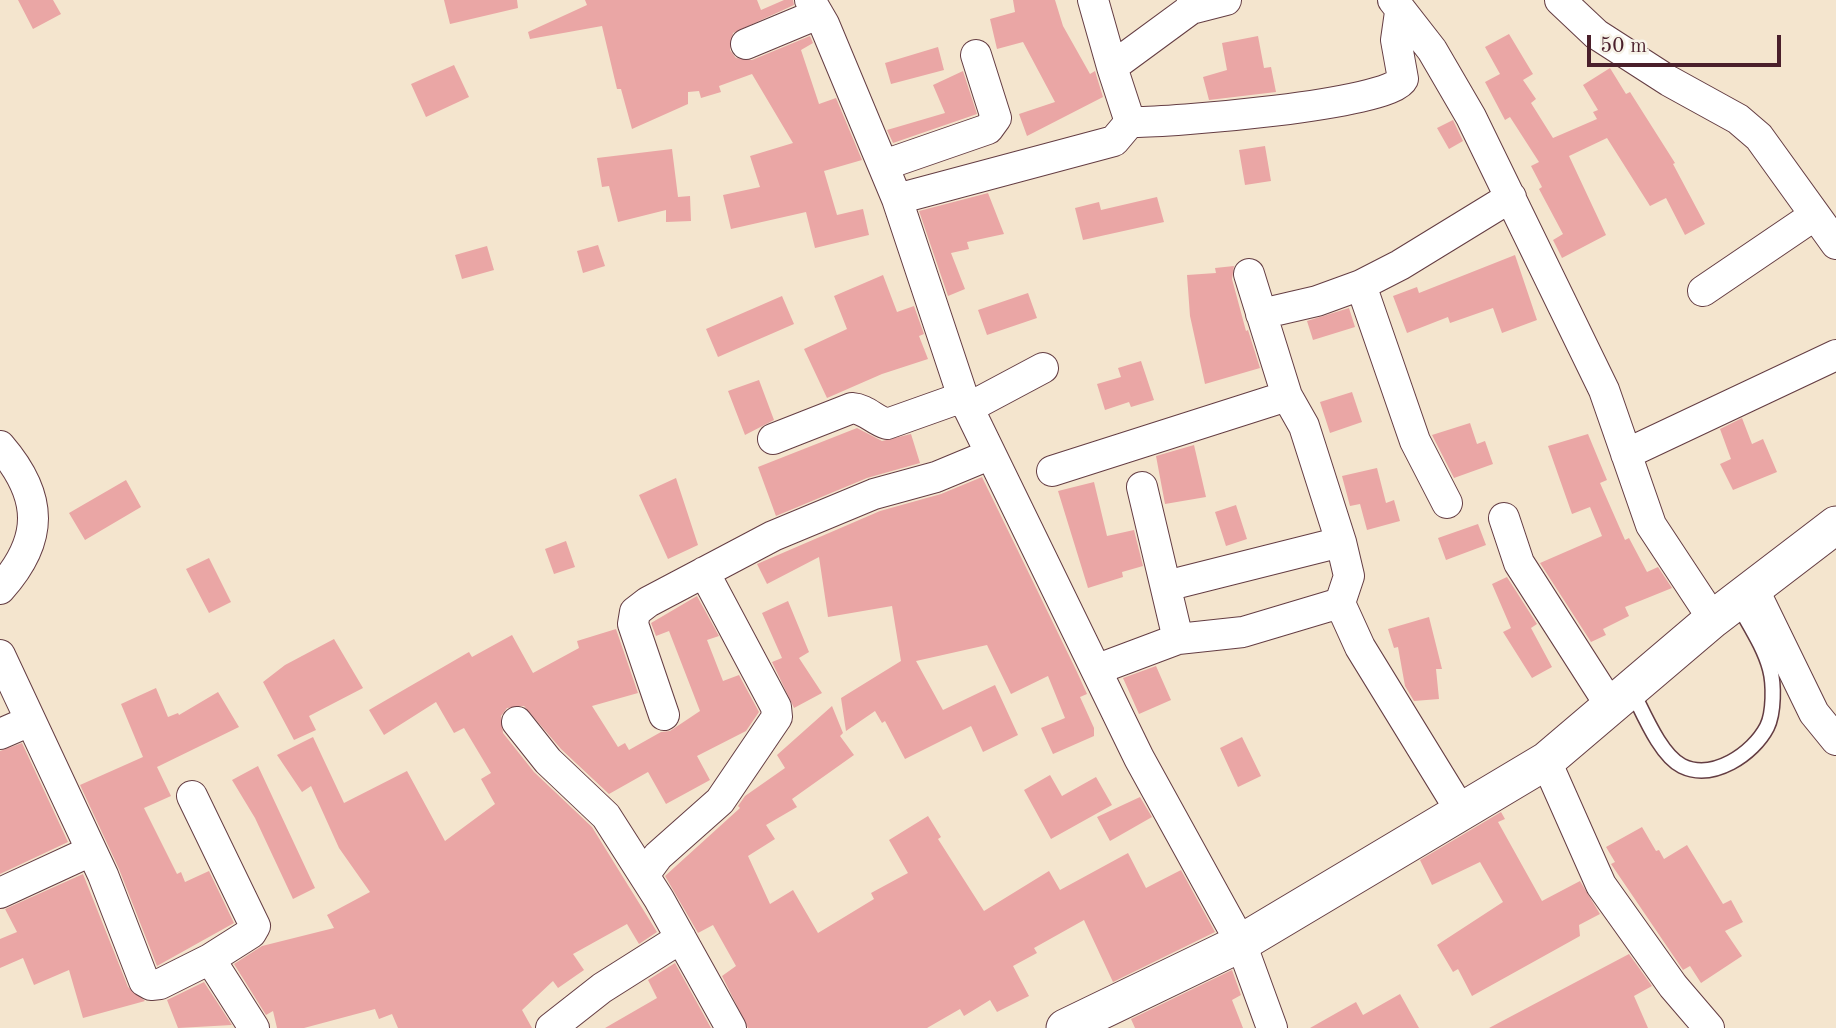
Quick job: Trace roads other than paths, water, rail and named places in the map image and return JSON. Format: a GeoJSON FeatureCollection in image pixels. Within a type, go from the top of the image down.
{"type":"FeatureCollection","features":[{"type":"Feature","properties":{"kind":"street"},"geometry":{"type":"LineString","coordinates":[[1093,0],[1130,122]]}},
{"type":"Feature","properties":{"kind":"street"},"geometry":{"type":"LineString","coordinates":[[1112,67],[1192,4],[1226,0]]}},
{"type":"Feature","properties":{"kind":"street"},"geometry":{"type":"LineString","coordinates":[[1560,0],[1596,34],[1738,119],[1759,137],[1836,244]]}},
{"type":"Feature","properties":{"kind":"street"},"geometry":{"type":"LineString","coordinates":[[1130,122],[1167,123],[1297,108],[1390,91],[1404,79],[1395,40],[1397,6]]}},
{"type":"Feature","properties":{"kind":"street"},"geometry":{"type":"LineString","coordinates":[[1397,6],[1432,50],[1471,117],[1511,197],[1595,371],[1651,525],[1734,603],[1836,740]]}},
{"type":"Feature","properties":{"kind":"street"},"geometry":{"type":"LineString","coordinates":[[746,44],[814,7],[897,199],[965,403],[1098,669],[1139,758],[1241,943],[1272,1028]]}},
{"type":"Feature","properties":{"kind":"street"},"geometry":{"type":"LineString","coordinates":[[884,165],[988,129],[996,118],[976,55]]}},
{"type":"Feature","properties":{"kind":"street"},"geometry":{"type":"LineString","coordinates":[[897,199],[1114,141],[1130,122]]}},
{"type":"Feature","properties":{"kind":"street"},"geometry":{"type":"LineString","coordinates":[[1261,314],[1317,301],[1361,285],[1511,197]]}},
{"type":"Feature","properties":{"kind":"street"},"geometry":{"type":"LineString","coordinates":[[1703,291],[1815,215]]}},
{"type":"Feature","properties":{"kind":"street"},"geometry":{"type":"LineString","coordinates":[[1249,274],[1287,396],[1304,426],[1341,541],[1349,576],[1340,603],[1360,647],[1462,813]]}},
{"type":"Feature","properties":{"kind":"street"},"geometry":{"type":"LineString","coordinates":[[1361,285],[1415,441],[1447,503]]}},
{"type":"Feature","properties":{"kind":"street"},"geometry":{"type":"LineString","coordinates":[[1626,454],[1836,355]]}},
{"type":"Feature","properties":{"kind":"street"},"geometry":{"type":"LineString","coordinates":[[773,439],[852,408],[862,408],[877,421],[887,424],[965,403],[1043,368]]}},
{"type":"Feature","properties":{"kind":"street"},"geometry":{"type":"LineString","coordinates":[[1052,471],[1287,396]]}},
{"type":"Feature","properties":{"kind":"street"},"geometry":{"type":"LineString","coordinates":[[0,446],[28,492],[34,534],[26,556],[0,589]]}},
{"type":"Feature","properties":{"kind":"street"},"geometry":{"type":"LineString","coordinates":[[664,715],[632,624],[635,612],[648,602],[774,536],[884,491],[936,477],[989,455]]}},
{"type":"Feature","properties":{"kind":"street"},"geometry":{"type":"LineString","coordinates":[[1142,487],[1178,639]]}},
{"type":"Feature","properties":{"kind":"street"},"geometry":{"type":"LineString","coordinates":[[1504,518],[1519,563],[1621,696]]}},
{"type":"Feature","properties":{"kind":"street"},"geometry":{"type":"LineString","coordinates":[[1065,1028],[1241,943],[1546,761],[1734,603],[1836,525]]}},
{"type":"Feature","properties":{"kind":"street"},"geometry":{"type":"LineString","coordinates":[[1166,586],[1341,541]]}},
{"type":"Feature","properties":{"kind":"street"},"geometry":{"type":"LineString","coordinates":[[644,875],[658,856],[720,801],[777,717],[776,707],[704,572]]}},
{"type":"Feature","properties":{"kind":"street"},"geometry":{"type":"LineString","coordinates":[[1098,669],[1178,639],[1242,632],[1340,603]]}},
{"type":"Feature","properties":{"kind":"street"},"geometry":{"type":"LineString","coordinates":[[0,655],[91,851],[144,981],[152,985],[160,984],[210,959],[251,933],[255,926],[192,796]]}},
{"type":"Feature","properties":{"kind":"street"},"geometry":{"type":"LineString","coordinates":[[0,734],[30,721]]}},
{"type":"Feature","properties":{"kind":"street"},"geometry":{"type":"LineString","coordinates":[[517,722],[548,761],[606,816],[644,875],[731,1028]]}},
{"type":"Feature","properties":{"kind":"street"},"geometry":{"type":"LineString","coordinates":[[1836,750],[1836,760]]}},
{"type":"Feature","properties":{"kind":"street"},"geometry":{"type":"LineString","coordinates":[[1546,761],[1601,885],[1703,1026]]}},
{"type":"Feature","properties":{"kind":"street"},"geometry":{"type":"LineString","coordinates":[[0,893],[91,851]]}},
{"type":"Feature","properties":{"kind":"street"},"geometry":{"type":"LineString","coordinates":[[551,1028],[602,988],[681,938]]}},
{"type":"Feature","properties":{"kind":"street"},"geometry":{"type":"LineString","coordinates":[[210,959],[254,1028]]}},
{"type":"Feature","properties":{"kind":"lane"},"geometry":{"type":"LineString","coordinates":[[1621,696],[1682,766],[1708,769],[1741,759],[1768,727],[1772,701],[1770,670],[1734,603]]}}]}
